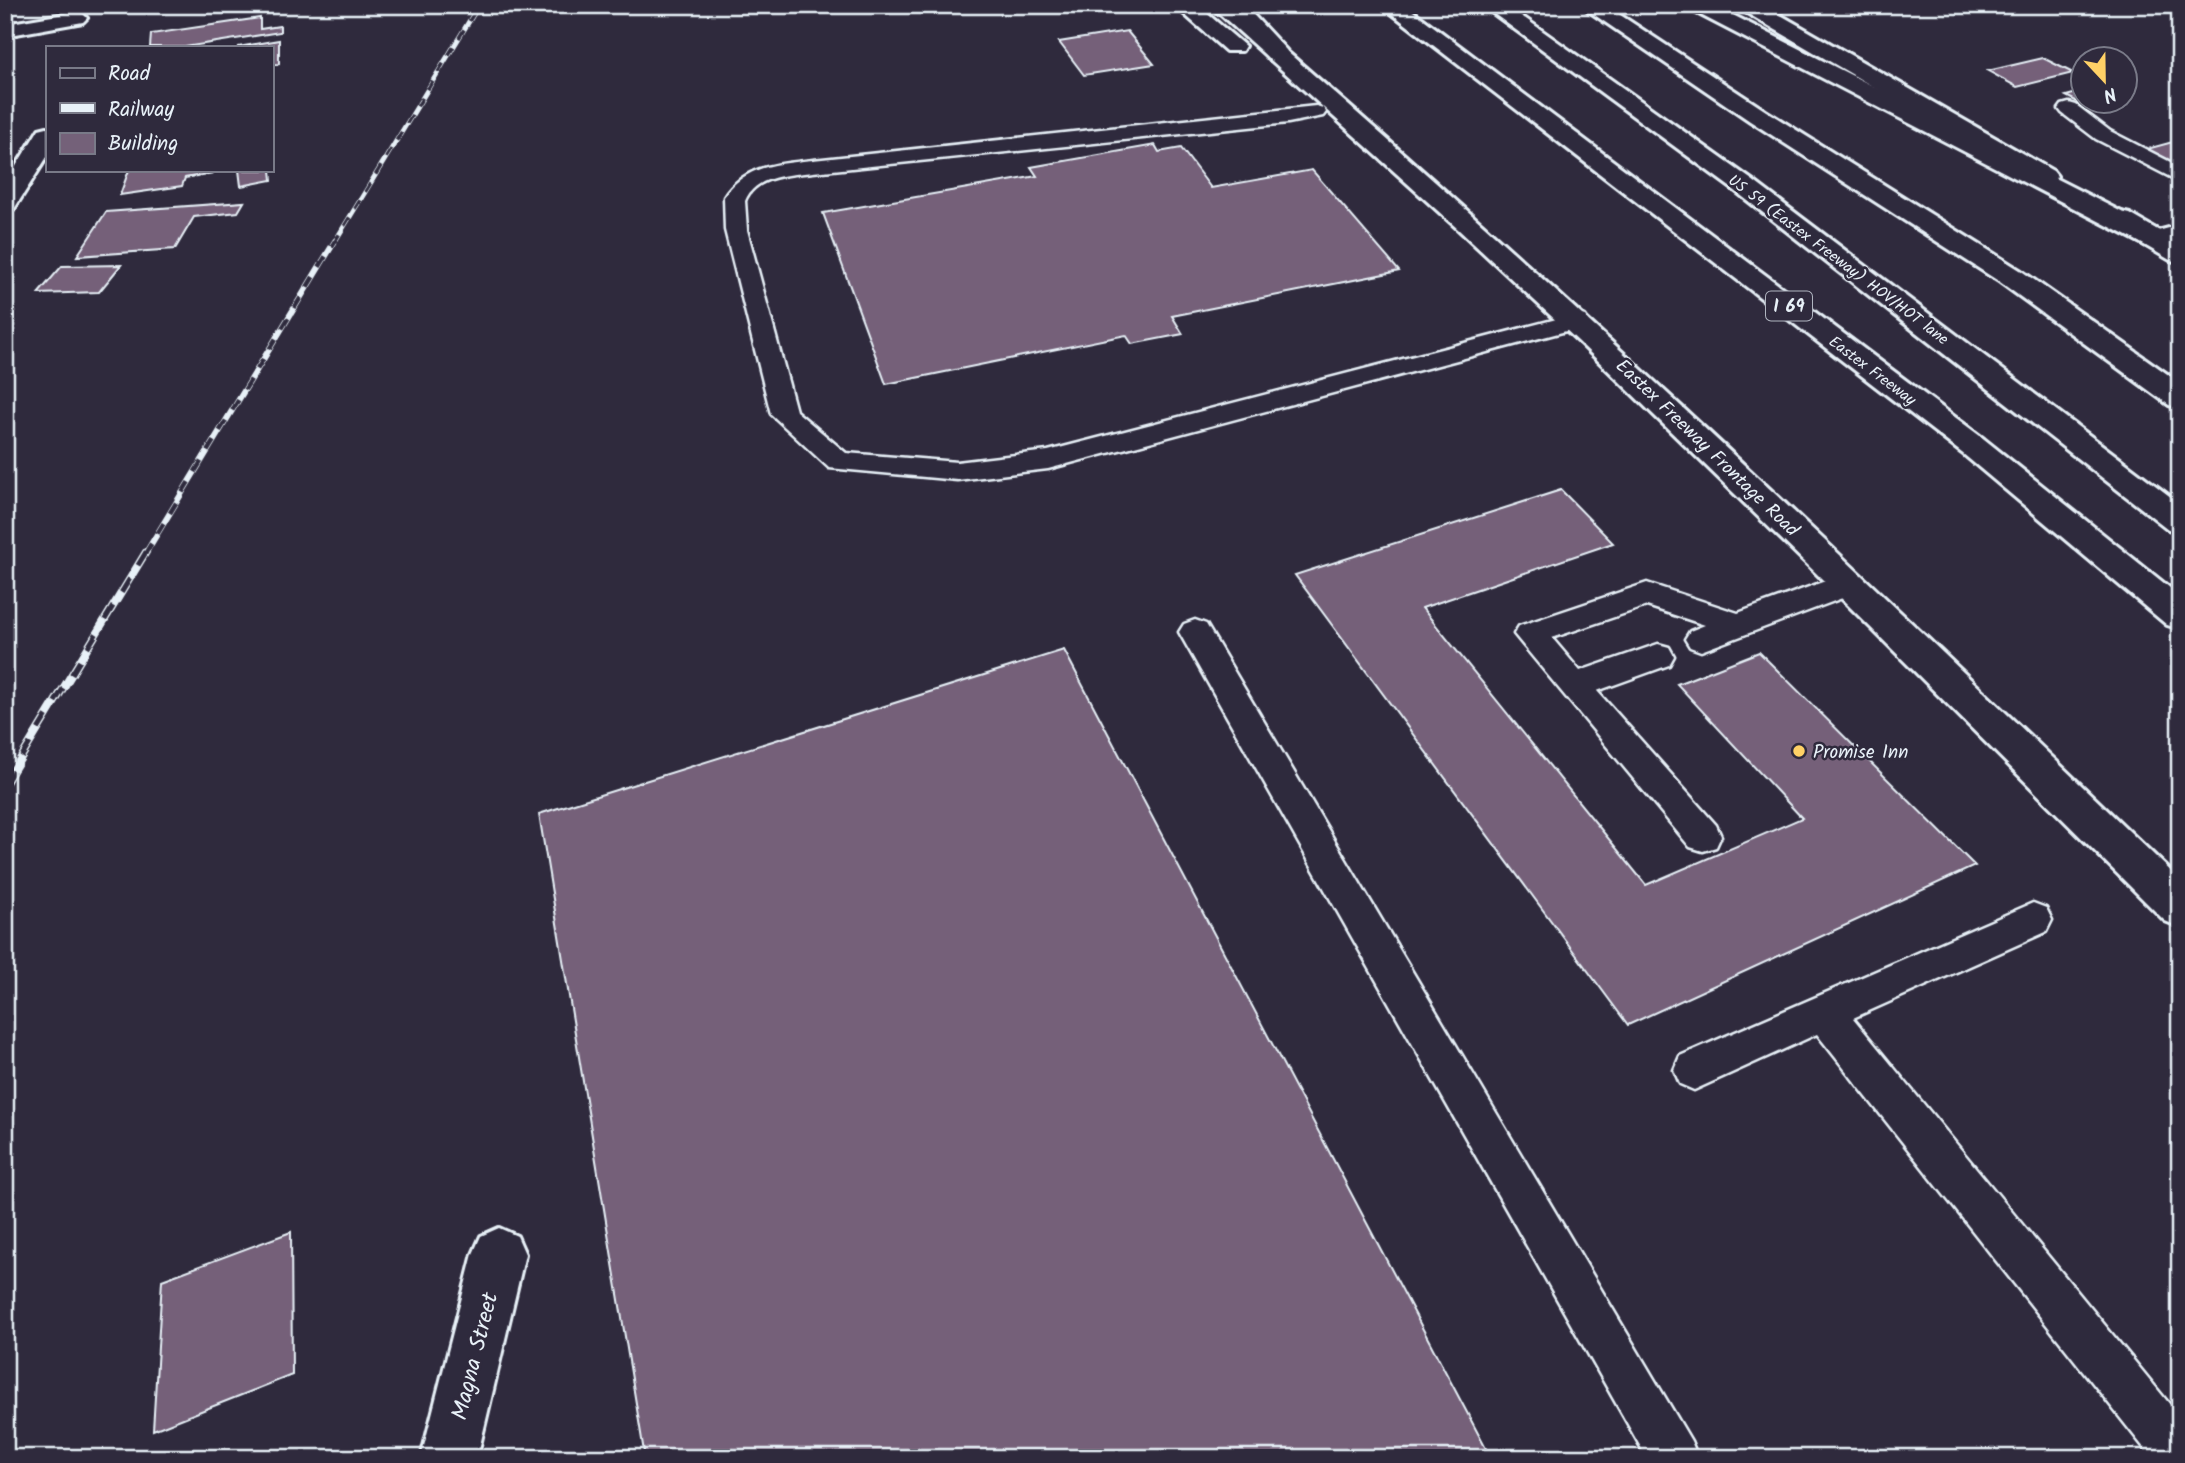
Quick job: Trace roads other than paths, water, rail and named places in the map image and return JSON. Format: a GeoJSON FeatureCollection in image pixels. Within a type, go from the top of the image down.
{"type":"FeatureCollection","features":[{"type":"Feature","properties":{"kind":"main road"},"geometry":{"type":"LineString","coordinates":[[1184,5],[1576,321]]}},
{"type":"Feature","properties":{"kind":"main road","name":"Eastex Freeway Frontage Road"},"geometry":{"type":"LineString","coordinates":[[1220,5],[1576,321],[1850,583],[2180,908]]}},
{"type":"Feature","properties":{"kind":"main road"},"geometry":{"type":"LineString","coordinates":[[1232,5],[1278,55]]}},
{"type":"Feature","properties":{"kind":"main road","name":"Eastex Freeway"},"geometry":{"type":"LineString","coordinates":[[1391,5],[1973,446],[2180,616]]}},
{"type":"Feature","properties":{"kind":"main road","name":"US 59 (Eastex Freeway) HOV/HOT lane"},"geometry":{"type":"LineString","coordinates":[[1492,5],[1743,185],[2180,521]]}},
{"type":"Feature","properties":{"kind":"main road"},"geometry":{"type":"LineString","coordinates":[[1590,5],[1758,116],[2010,276],[2180,398]]}},
{"type":"Feature","properties":{"kind":"main road"},"geometry":{"type":"LineString","coordinates":[[1696,5],[2168,237]]}},
{"type":"Feature","properties":{"kind":"main road"},"geometry":{"type":"LineString","coordinates":[[1747,5],[2168,237],[2180,254]]}},
{"type":"Feature","properties":{"kind":"main road"},"geometry":{"type":"LineString","coordinates":[[5,30],[76,20]]}},
{"type":"Feature","properties":{"kind":"main road"},"geometry":{"type":"LineString","coordinates":[[5,204],[46,136]]}},
{"type":"Feature","properties":{"kind":"main road","name":"Magna Street"},"geometry":{"type":"LineString","coordinates":[[449,1458],[499,1254]]}},
{"type":"Feature","properties":{"kind":"lane"},"geometry":{"type":"LineString","coordinates":[[2068,109],[2103,135],[2180,176]]}},
{"type":"Feature","properties":{"kind":"lane"},"geometry":{"type":"LineString","coordinates":[[1316,112],[813,166],[774,172],[746,181],[734,199],[736,230],[784,414],[839,463],[957,471],[1009,465],[1048,460],[1576,321]]}},
{"type":"Feature","properties":{"kind":"lane"},"geometry":{"type":"LineString","coordinates":[[1701,639],[1850,583]]}},
{"type":"Feature","properties":{"kind":"lane"},"geometry":{"type":"LineString","coordinates":[[1703,836],[1530,634],[1647,594],[1738,625]]}},
{"type":"Feature","properties":{"kind":"lane"},"geometry":{"type":"LineString","coordinates":[[1195,632],[1674,1458]]}},
{"type":"Feature","properties":{"kind":"lane"},"geometry":{"type":"LineString","coordinates":[[1574,686],[1658,656]]}},
{"type":"Feature","properties":{"kind":"lane"},"geometry":{"type":"LineString","coordinates":[[1694,1070],[2033,920]]}},
{"type":"Feature","properties":{"kind":"lane"},"geometry":{"type":"LineString","coordinates":[[1824,1012],[2180,1455]]}},
{"type":"Feature","properties":{"kind":"railway"},"geometry":{"type":"LineString","coordinates":[[334,243],[479,5]]}},
{"type":"Feature","properties":{"kind":"railway"},"geometry":{"type":"LineString","coordinates":[[145,554],[335,241]]}},
{"type":"Feature","properties":{"kind":"railway"},"geometry":{"type":"LineString","coordinates":[[5,784],[146,552]]}},
{"type":"Feature","properties":{"kind":"place","name":"Promise Inn"},"geometry":{"type":"Point","coordinates":[1799,751]}}]}
